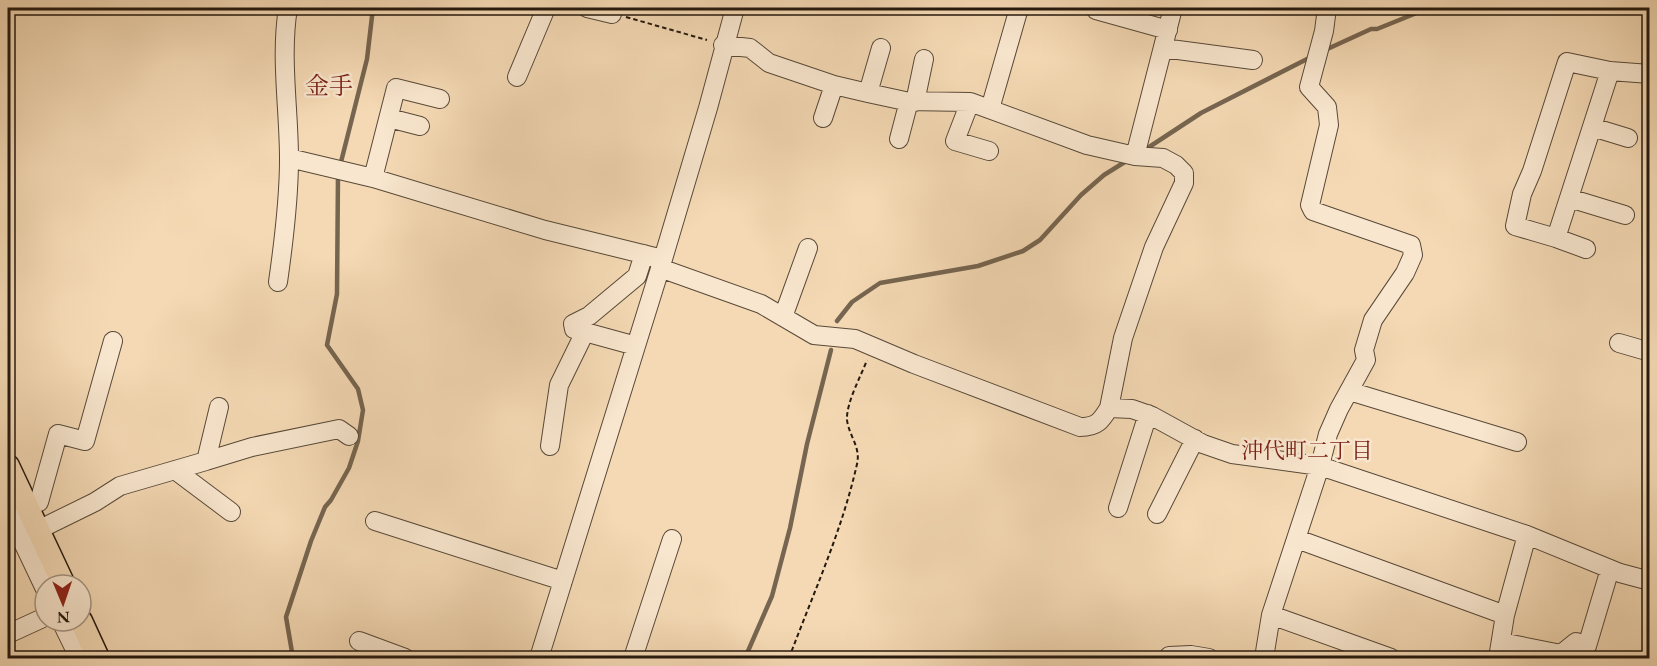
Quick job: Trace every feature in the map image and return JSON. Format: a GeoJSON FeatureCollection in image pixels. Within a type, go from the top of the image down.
{"type":"FeatureCollection","features":[{"type":"Feature","properties":{"kind":"main road"},"geometry":{"type":"LineString","coordinates":[[8,466],[17,510],[38,530],[58,573]]}},
{"type":"Feature","properties":{"kind":"main road"},"geometry":{"type":"LineString","coordinates":[[87,633],[98,658]]}},
{"type":"Feature","properties":{"kind":"street"},"geometry":{"type":"LineString","coordinates":[[278,282],[288,219],[289,158],[285,59],[288,8]]}},
{"type":"Feature","properties":{"kind":"street"},"geometry":{"type":"LineString","coordinates":[[517,76],[546,8]]}},
{"type":"Feature","properties":{"kind":"street"},"geometry":{"type":"LineString","coordinates":[[587,8],[612,14],[619,12]]}},
{"type":"Feature","properties":{"kind":"street"},"geometry":{"type":"LineString","coordinates":[[539,658],[662,263],[735,8]]}},
{"type":"Feature","properties":{"kind":"street"},"geometry":{"type":"LineString","coordinates":[[990,109],[1019,8]]}},
{"type":"Feature","properties":{"kind":"street"},"geometry":{"type":"LineString","coordinates":[[1135,156],[1173,8]]}},
{"type":"Feature","properties":{"kind":"street"},"geometry":{"type":"LineString","coordinates":[[1264,658],[1271,615],[1320,466],[1328,434],[1366,360],[1365,350],[1373,320],[1406,273],[1413,255],[1411,245],[1313,211],[1310,205],[1329,125],[1327,107],[1309,87],[1324,31],[1326,8]]}},
{"type":"Feature","properties":{"kind":"street"},"geometry":{"type":"LineString","coordinates":[[1096,10],[1165,39],[1253,60]]}},
{"type":"Feature","properties":{"kind":"street"},"geometry":{"type":"LineString","coordinates":[[289,158],[374,178],[545,230],[644,254],[761,304],[814,335],[855,339],[1080,427],[1091,427],[1102,418],[1109,408],[1123,338],[1154,247],[1184,183],[1184,173],[1176,165],[1163,158],[1135,156],[1087,145],[970,102],[912,102],[834,85],[769,63],[750,48],[723,45]]}},
{"type":"Feature","properties":{"kind":"street"},"geometry":{"type":"LineString","coordinates":[[868,93],[881,48]]}},
{"type":"Feature","properties":{"kind":"street"},"geometry":{"type":"LineString","coordinates":[[899,139],[924,59]]}},
{"type":"Feature","properties":{"kind":"street"},"geometry":{"type":"LineString","coordinates":[[1586,249],[1556,238],[1513,235],[1522,194],[1532,171],[1568,62],[1610,71],[1650,74]]}},
{"type":"Feature","properties":{"kind":"street"},"geometry":{"type":"LineString","coordinates":[[1556,238],[1610,71]]}},
{"type":"Feature","properties":{"kind":"street"},"geometry":{"type":"LineString","coordinates":[[823,118],[834,85]]}},
{"type":"Feature","properties":{"kind":"street"},"geometry":{"type":"LineString","coordinates":[[374,178],[396,88],[440,99]]}},
{"type":"Feature","properties":{"kind":"street"},"geometry":{"type":"LineString","coordinates":[[970,102],[955,141],[989,151]]}},
{"type":"Feature","properties":{"kind":"street"},"geometry":{"type":"LineString","coordinates":[[389,118],[420,126]]}},
{"type":"Feature","properties":{"kind":"street"},"geometry":{"type":"LineString","coordinates":[[1592,127],[1628,138]]}},
{"type":"Feature","properties":{"kind":"street"},"geometry":{"type":"LineString","coordinates":[[1569,198],[1625,215]]}},
{"type":"Feature","properties":{"kind":"street"},"geometry":{"type":"LineString","coordinates":[[783,317],[808,248]]}},
{"type":"Feature","properties":{"kind":"street"},"geometry":{"type":"LineString","coordinates":[[636,346],[574,329],[573,324],[589,316],[637,276],[644,254]]}},
{"type":"Feature","properties":{"kind":"street"},"geometry":{"type":"LineString","coordinates":[[550,447],[559,385],[585,332]]}},
{"type":"Feature","properties":{"kind":"street"},"geometry":{"type":"LineString","coordinates":[[39,573],[17,510],[39,502],[58,434],[85,441],[114,341]]}},
{"type":"Feature","properties":{"kind":"street"},"geometry":{"type":"LineString","coordinates":[[1619,343],[1650,352]]}},
{"type":"Feature","properties":{"kind":"street"},"geometry":{"type":"LineString","coordinates":[[1349,392],[1517,442]]}},
{"type":"Feature","properties":{"kind":"street"},"geometry":{"type":"LineString","coordinates":[[206,461],[219,407]]}},
{"type":"Feature","properties":{"kind":"street"},"geometry":{"type":"LineString","coordinates":[[1109,408],[1132,409],[1148,414],[1195,439],[1232,454],[1320,466],[1527,535],[1610,569],[1650,581]]}},
{"type":"Feature","properties":{"kind":"street"},"geometry":{"type":"LineString","coordinates":[[1118,508],[1148,414]]}},
{"type":"Feature","properties":{"kind":"street"},"geometry":{"type":"LineString","coordinates":[[38,530],[95,502],[120,486],[252,447],[339,429],[349,436]]}},
{"type":"Feature","properties":{"kind":"street"},"geometry":{"type":"LineString","coordinates":[[1157,514],[1195,439]]}},
{"type":"Feature","properties":{"kind":"street"},"geometry":{"type":"LineString","coordinates":[[175,470],[231,512]]}},
{"type":"Feature","properties":{"kind":"street"},"geometry":{"type":"LineString","coordinates":[[375,520],[563,581]]}},
{"type":"Feature","properties":{"kind":"street"},"geometry":{"type":"LineString","coordinates":[[1527,535],[1505,615],[1499,650],[1561,656],[1576,642],[1587,646],[1610,569]]}},
{"type":"Feature","properties":{"kind":"street"},"geometry":{"type":"LineString","coordinates":[[633,658],[672,539]]}},
{"type":"Feature","properties":{"kind":"street"},"geometry":{"type":"LineString","coordinates":[[1297,539],[1505,615]]}},
{"type":"Feature","properties":{"kind":"street"},"geometry":{"type":"LineString","coordinates":[[1271,615],[1391,658]]}},
{"type":"Feature","properties":{"kind":"street"},"geometry":{"type":"LineString","coordinates":[[8,634],[33,623]]}},
{"type":"Feature","properties":{"kind":"street"},"geometry":{"type":"LineString","coordinates":[[67,633],[79,658]]}},
{"type":"Feature","properties":{"kind":"street"},"geometry":{"type":"LineString","coordinates":[[359,641],[405,658]]}},
{"type":"Feature","properties":{"kind":"street"},"geometry":{"type":"LineString","coordinates":[[1169,656],[1191,655],[1209,658]]}},
{"type":"Feature","properties":{"kind":"path"},"geometry":{"type":"LineString","coordinates":[[619,12],[723,45]]}},
{"type":"Feature","properties":{"kind":"path"},"geometry":{"type":"LineString","coordinates":[[789,658],[844,513],[858,461],[856,441],[847,420],[851,399],[873,346]]}},
{"type":"Feature","properties":{"kind":"waterway"},"geometry":{"type":"LineString","coordinates":[[340,166],[367,59],[373,8]]}},
{"type":"Feature","properties":{"kind":"waterway"},"geometry":{"type":"LineString","coordinates":[[1323,51],[1371,29],[1377,29],[1429,8]]}},
{"type":"Feature","properties":{"kind":"waterway"},"geometry":{"type":"LineString","coordinates":[[1143,151],[1201,113],[1313,56]]}},
{"type":"Feature","properties":{"kind":"waterway"},"geometry":{"type":"LineString","coordinates":[[837,321],[852,302],[880,283],[978,266],[1023,251],[1040,240],[1081,195],[1104,175],[1128,160]]}},
{"type":"Feature","properties":{"kind":"waterway"},"geometry":{"type":"LineString","coordinates":[[293,658],[286,617],[311,541],[325,507],[349,468],[358,441],[363,410],[358,389],[327,345],[337,294],[338,174]]}},
{"type":"Feature","properties":{"kind":"waterway"},"geometry":{"type":"LineString","coordinates":[[745,658],[772,596],[831,350]]}},
{"type":"Feature","properties":{"kind":"district","name":"金手"},"geometry":{"type":"Point","coordinates":[329,85]}},
{"type":"Feature","properties":{"kind":"district","name":"沖代町二丁目"},"geometry":{"type":"Point","coordinates":[1307,450]}}]}
